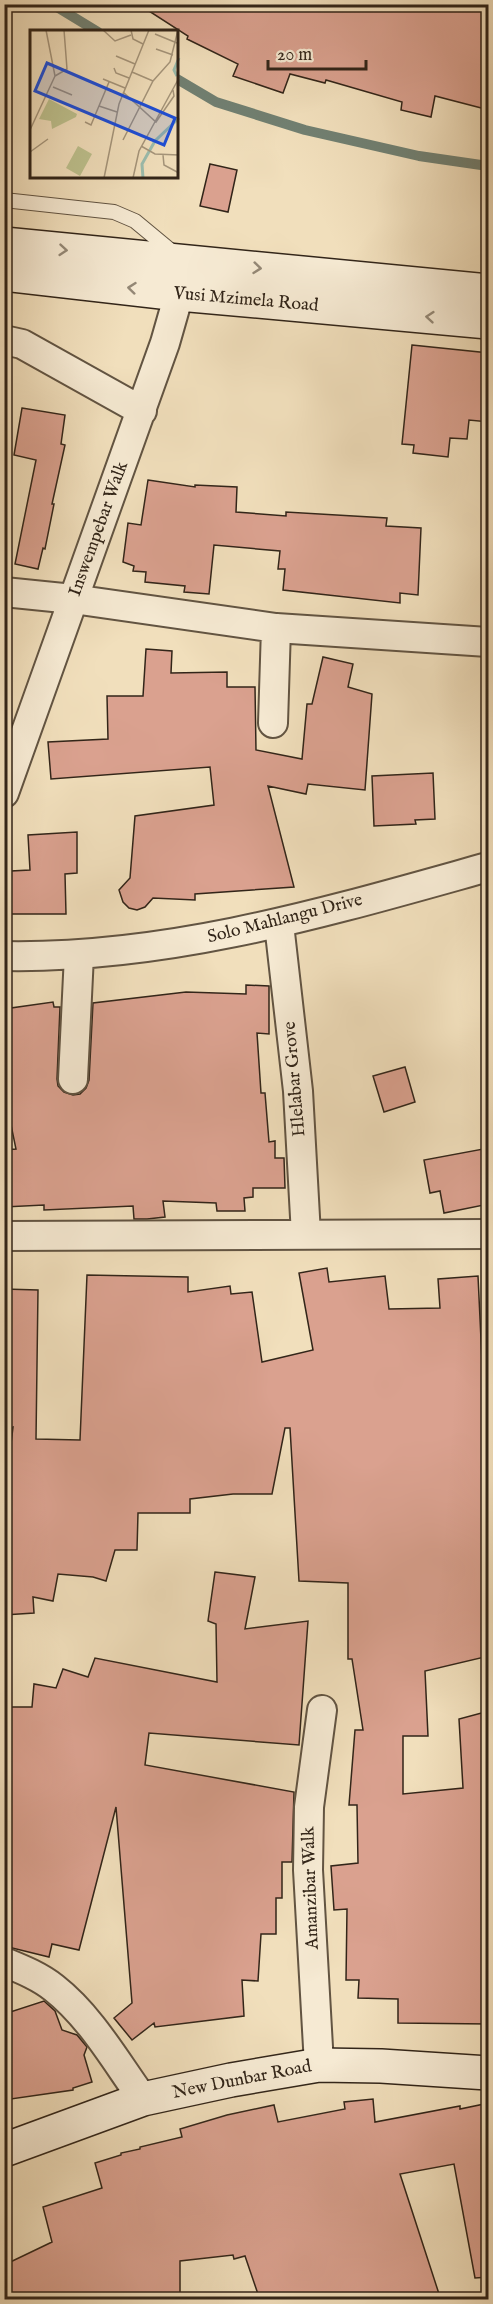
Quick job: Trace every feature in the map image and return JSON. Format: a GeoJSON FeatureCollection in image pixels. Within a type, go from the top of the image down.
{"type":"FeatureCollection","features":[{"type":"Feature","properties":{"kind":"main road","name":"Vusi Mzimela Road"},"geometry":{"type":"LineString","coordinates":[[4,244],[489,291]]}},
{"type":"Feature","properties":{"kind":"main road","name":"Vusi Mzimela Road"},"geometry":{"type":"LineString","coordinates":[[4,274],[179,294],[489,322]]}},
{"type":"Feature","properties":{"kind":"main road","name":"New Dunbar Road"},"geometry":{"type":"LineString","coordinates":[[4,2150],[143,2099],[231,2080],[319,2065],[381,2066],[489,2073]]}},
{"type":"Feature","properties":{"kind":"street","name":"Inswempebar Walk"},"geometry":{"type":"LineString","coordinates":[[4,793],[165,343],[179,294],[183,261]]}},
{"type":"Feature","properties":{"kind":"street"},"geometry":{"type":"LineString","coordinates":[[4,340],[22,344],[142,411]]}},
{"type":"Feature","properties":{"kind":"street"},"geometry":{"type":"LineString","coordinates":[[4,592],[73,599],[276,628],[489,642]]}},
{"type":"Feature","properties":{"kind":"street"},"geometry":{"type":"LineString","coordinates":[[273,723],[276,628]]}},
{"type":"Feature","properties":{"kind":"street","name":"Solo Mahlangu Drive"},"geometry":{"type":"LineString","coordinates":[[4,956],[79,955],[146,949],[279,924],[489,867]]}},
{"type":"Feature","properties":{"kind":"street","name":"Hlelabar Grove"},"geometry":{"type":"LineString","coordinates":[[279,924],[298,1091],[306,1235]]}},
{"type":"Feature","properties":{"kind":"street"},"geometry":{"type":"LineString","coordinates":[[74,1079],[79,955]]}},
{"type":"Feature","properties":{"kind":"street"},"geometry":{"type":"LineString","coordinates":[[4,1236],[489,1234]]}},
{"type":"Feature","properties":{"kind":"street","name":"Amanzibar Walk"},"geometry":{"type":"LineString","coordinates":[[319,2065],[308,1870],[309,1807],[322,1710]]}},
{"type":"Feature","properties":{"kind":"street"},"geometry":{"type":"LineString","coordinates":[[4,1962],[25,1970],[53,1987],[84,2018],[143,2099]]}},
{"type":"Feature","properties":{"kind":"lane"},"geometry":{"type":"LineString","coordinates":[[4,200],[101,210],[126,216],[152,234],[183,261]]}},
{"type":"Feature","properties":{"kind":"building"},"geometry":{"type":"Polygon","coordinates":[[[138,4],[489,4],[489,110],[435,96],[431,117],[401,110],[402,102],[326,80],[325,83],[290,74],[283,93],[233,76],[238,64],[187,39],[188,36],[138,4]]]}},
{"type":"Feature","properties":{"kind":"building"},"geometry":{"type":"Polygon","coordinates":[[[210,164],[237,170],[228,212],[200,206],[210,164]]]}},
{"type":"Feature","properties":{"kind":"building"},"geometry":{"type":"Polygon","coordinates":[[[412,345],[489,353],[489,422],[469,420],[467,439],[450,438],[448,457],[413,453],[414,445],[402,444],[412,345]]]}},
{"type":"Feature","properties":{"kind":"building"},"geometry":{"type":"Polygon","coordinates":[[[22,408],[65,415],[61,444],[65,445],[45,549],[43,548],[38,569],[15,564],[36,460],[14,455],[22,408]]]}},
{"type":"Feature","properties":{"kind":"building"},"geometry":{"type":"Polygon","coordinates":[[[148,480],[195,487],[195,485],[237,487],[236,512],[286,516],[286,512],[387,518],[386,526],[421,528],[418,595],[400,593],[400,603],[283,590],[285,569],[278,569],[280,551],[214,545],[209,594],[184,592],[185,586],[145,582],[146,572],[133,571],[134,566],[123,562],[128,523],[141,525],[148,480]]]}},
{"type":"Feature","properties":{"kind":"building"},"geometry":{"type":"Polygon","coordinates":[[[146,649],[172,651],[171,673],[227,672],[227,687],[255,687],[256,750],[302,759],[307,704],[312,704],[323,657],[353,664],[348,687],[372,694],[365,790],[308,784],[306,794],[268,786],[294,887],[195,894],[195,900],[153,898],[145,907],[137,910],[129,908],[123,902],[119,890],[130,878],[135,816],[214,805],[210,767],[51,779],[48,742],[108,739],[107,696],[143,696],[146,649]]]}},
{"type":"Feature","properties":{"kind":"building"},"geometry":{"type":"Polygon","coordinates":[[[433,773],[435,819],[415,820],[416,824],[374,826],[372,776],[433,773]]]}},
{"type":"Feature","properties":{"kind":"building"},"geometry":{"type":"Polygon","coordinates":[[[77,832],[77,873],[65,874],[66,914],[11,914],[11,871],[30,870],[28,835],[77,832]]]}},
{"type":"Feature","properties":{"kind":"building"},"geometry":{"type":"Polygon","coordinates":[[[246,985],[269,986],[269,1034],[257,1033],[261,1093],[265,1093],[269,1142],[275,1141],[275,1158],[284,1158],[285,1188],[253,1188],[253,1197],[244,1198],[245,1211],[217,1211],[216,1203],[163,1201],[165,1217],[147,1219],[134,1219],[133,1206],[44,1210],[44,1205],[4,1207],[4,1150],[16,1149],[4,1091],[4,1009],[53,1002],[54,1007],[60,1007],[58,1086],[64,1092],[73,1095],[80,1094],[86,1088],[89,1080],[93,1003],[186,992],[246,994],[246,985]]]}},
{"type":"Feature","properties":{"kind":"building"},"geometry":{"type":"Polygon","coordinates":[[[405,1067],[415,1102],[384,1112],[373,1076],[405,1067]]]}},
{"type":"Feature","properties":{"kind":"building"},"geometry":{"type":"Polygon","coordinates":[[[483,1149],[489,1178],[489,1204],[444,1213],[440,1191],[430,1193],[424,1160],[483,1149]]]}},
{"type":"Feature","properties":{"kind":"building"},"geometry":{"type":"Polygon","coordinates":[[[327,1268],[329,1282],[385,1276],[389,1309],[440,1308],[438,1279],[478,1276],[483,1382],[489,1398],[489,1656],[425,1671],[428,1736],[403,1736],[403,1794],[463,1788],[459,1719],[489,1711],[489,2024],[398,2023],[398,1999],[358,1998],[359,1980],[346,1980],[347,1909],[334,1910],[331,1866],[358,1863],[357,1805],[349,1805],[355,1730],[363,1730],[352,1659],[348,1659],[348,1583],[299,1581],[290,1428],[285,1428],[272,1494],[233,1494],[190,1499],[190,1513],[138,1513],[137,1550],[115,1550],[106,1581],[93,1577],[58,1574],[53,1601],[33,1597],[34,1613],[4,1615],[4,1502],[13,1427],[4,1430],[4,1289],[38,1290],[36,1439],[80,1440],[87,1275],[188,1277],[188,1292],[230,1286],[231,1294],[252,1292],[262,1362],[313,1350],[299,1273],[327,1268]]]}},
{"type":"Feature","properties":{"kind":"building"},"geometry":{"type":"Polygon","coordinates":[[[215,1572],[255,1577],[245,1629],[308,1621],[299,1745],[149,1733],[145,1765],[294,1792],[292,1862],[282,1862],[282,1898],[276,1898],[276,1934],[261,1934],[258,1981],[242,1980],[244,2016],[155,2027],[154,2023],[132,2040],[114,2018],[132,2003],[116,1807],[79,1950],[52,1944],[49,1957],[4,1946],[7,1707],[32,1707],[34,1684],[56,1688],[63,1669],[88,1677],[95,1658],[217,1682],[216,1624],[208,1621],[215,1572]]]}},
{"type":"Feature","properties":{"kind":"building"},"geometry":{"type":"Polygon","coordinates":[[[44,2001],[55,2011],[62,2030],[77,2035],[87,2047],[84,2055],[92,2082],[73,2088],[73,2090],[4,2100],[4,2014],[44,2001]]]}},
{"type":"Feature","properties":{"kind":"building"},"geometry":{"type":"Polygon","coordinates":[[[373,2099],[375,2122],[460,2106],[460,2109],[489,2103],[489,2146],[483,2147],[489,2178],[489,2277],[475,2278],[454,2164],[400,2174],[441,2300],[260,2300],[245,2256],[234,2259],[233,2255],[180,2261],[180,2300],[4,2300],[4,2265],[52,2242],[43,2207],[102,2188],[95,2163],[121,2155],[121,2153],[140,2149],[140,2147],[182,2137],[180,2129],[227,2115],[274,2105],[278,2122],[345,2109],[344,2102],[373,2099]]]}},
{"type":"Feature","properties":{"kind":"waterway"},"geometry":{"type":"LineString","coordinates":[[52,4],[95,30]]}},
{"type":"Feature","properties":{"kind":"waterway"},"geometry":{"type":"LineString","coordinates":[[178,80],[216,102],[305,130],[419,156],[488,166]]}}]}
